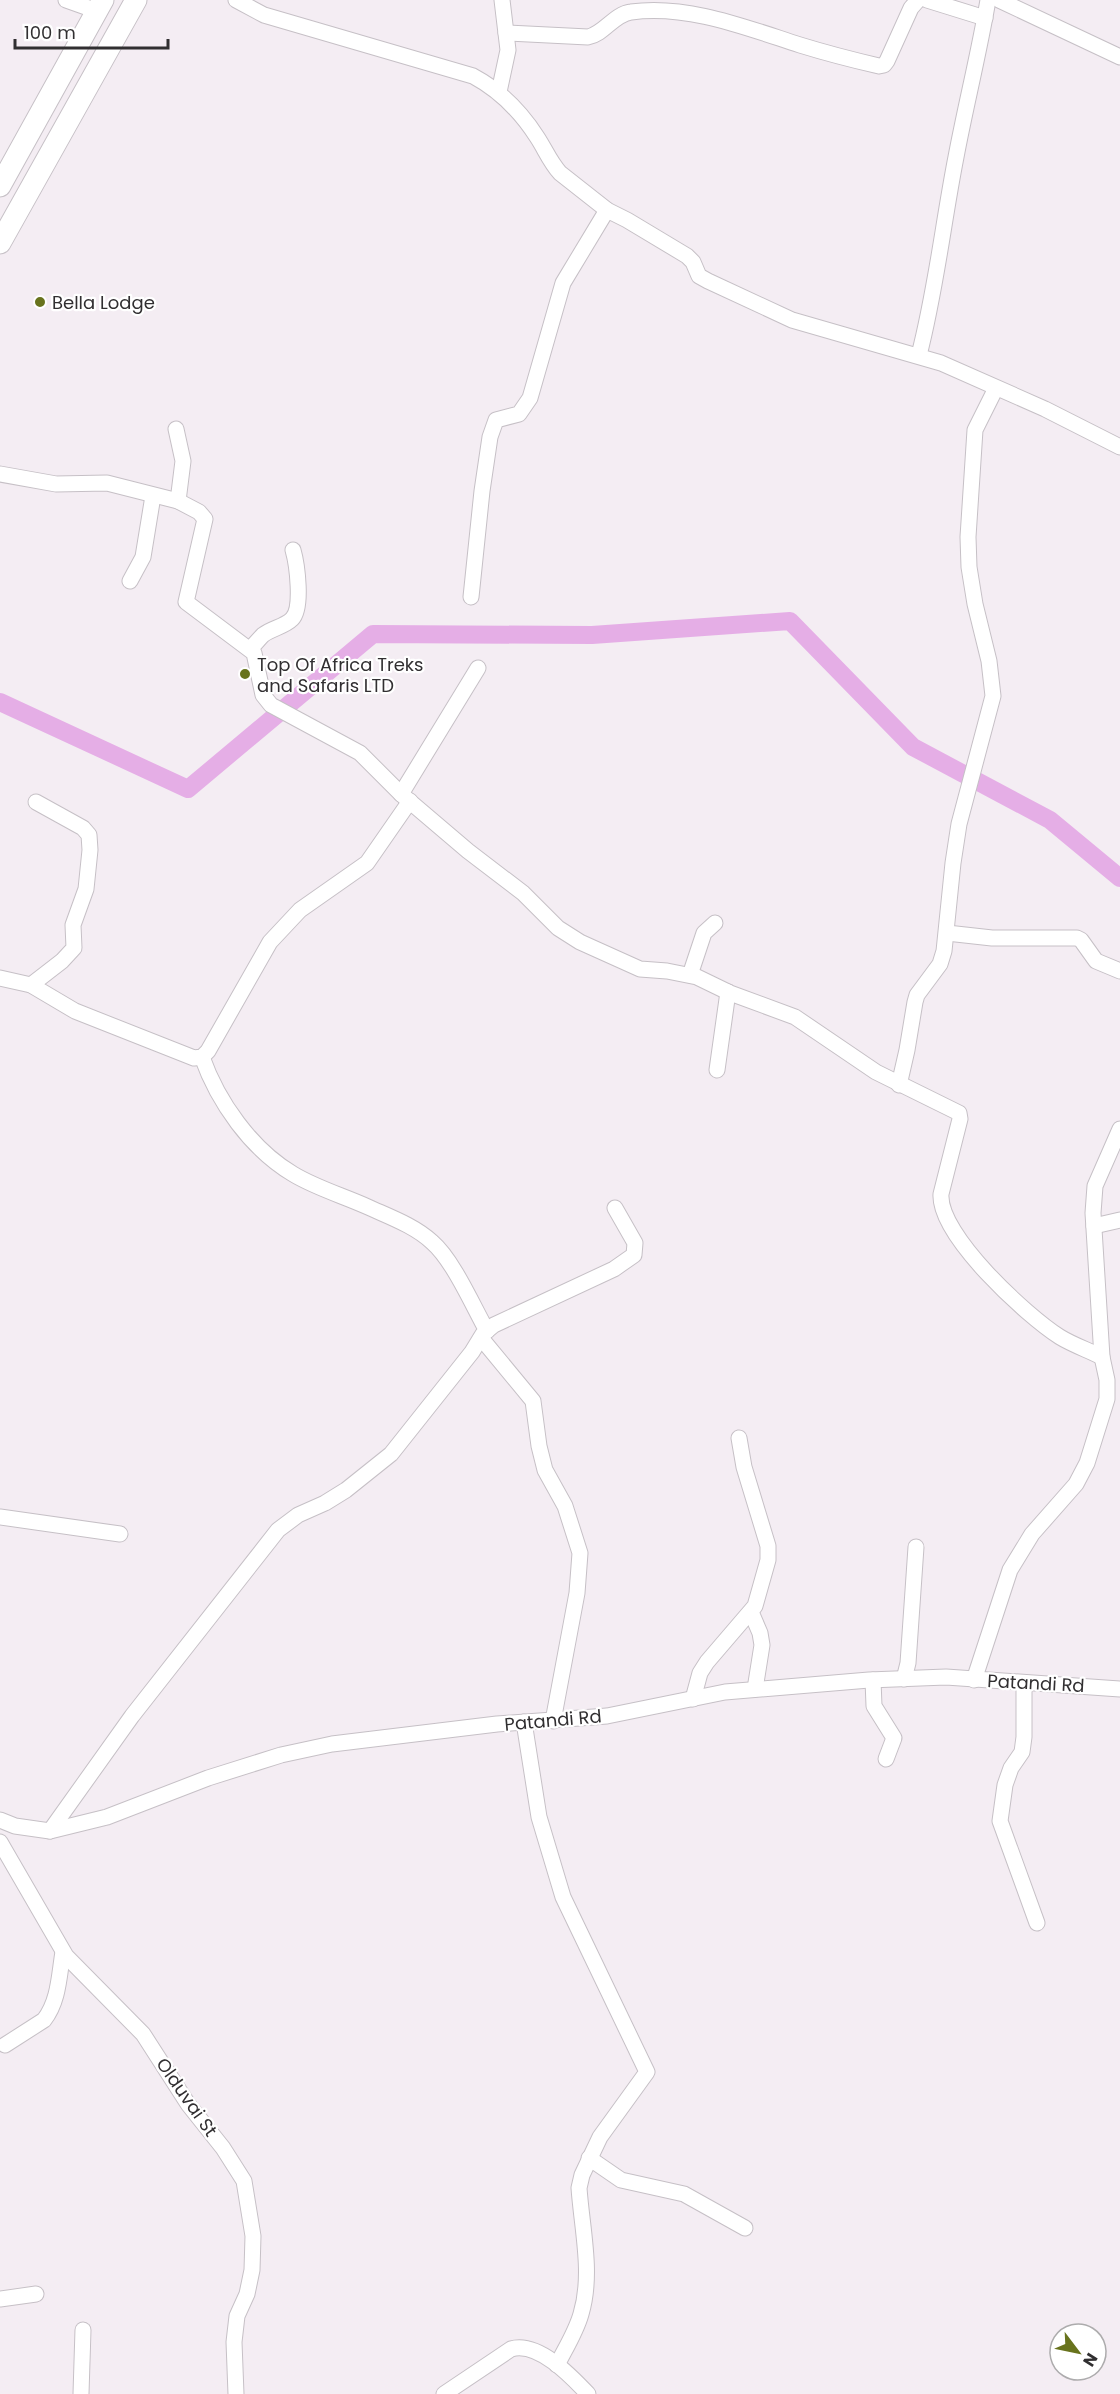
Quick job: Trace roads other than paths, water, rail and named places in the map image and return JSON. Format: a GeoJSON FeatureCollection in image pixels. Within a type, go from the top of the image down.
{"type":"FeatureCollection","features":[{"type":"Feature","properties":{"kind":"highway"},"geometry":{"type":"LineString","coordinates":[[0,243],[136,0]]}},
{"type":"Feature","properties":{"kind":"highway"},"geometry":{"type":"LineString","coordinates":[[0,186],[100,5]]}},
{"type":"Feature","properties":{"kind":"street"},"geometry":{"type":"LineString","coordinates":[[66,0],[100,5]]}},
{"type":"Feature","properties":{"kind":"street"},"geometry":{"type":"LineString","coordinates":[[236,0],[264,15],[473,76],[499,92],[535,133],[554,166],[607,210],[627,219],[687,256],[700,277],[774,313],[831,332],[919,355],[996,388],[1120,447]]}},
{"type":"Feature","properties":{"kind":"street"},"geometry":{"type":"LineString","coordinates":[[499,92],[507,56],[502,0]]}},
{"type":"Feature","properties":{"kind":"street"},"geometry":{"type":"LineString","coordinates":[[506,33],[588,37],[598,33],[628,12],[672,11],[715,20],[822,52],[879,66],[884,65],[887,61],[911,8],[918,0]]}},
{"type":"Feature","properties":{"kind":"street"},"geometry":{"type":"LineString","coordinates":[[927,0],[985,18]]}},
{"type":"Feature","properties":{"kind":"street"},"geometry":{"type":"LineString","coordinates":[[919,355],[931,309],[956,156],[988,0]]}},
{"type":"Feature","properties":{"kind":"street"},"geometry":{"type":"LineString","coordinates":[[999,0],[1120,57]]}},
{"type":"Feature","properties":{"kind":"street"},"geometry":{"type":"LineString","coordinates":[[471,597],[477,526],[490,437],[496,420],[519,414],[530,398],[563,283],[607,210]]}},
{"type":"Feature","properties":{"kind":"street"},"geometry":{"type":"LineString","coordinates":[[899,1085],[908,1050],[915,1002],[940,964],[959,824],[993,696],[989,661],[975,604],[969,567],[968,537],[975,430],[996,388]]}},
{"type":"Feature","properties":{"kind":"street"},"geometry":{"type":"LineString","coordinates":[[176,429],[183,461],[178,501]]}},
{"type":"Feature","properties":{"kind":"street"},"geometry":{"type":"LineString","coordinates":[[0,477],[56,484],[107,483],[178,501],[200,512],[205,519],[186,602],[197,613],[250,649],[257,663],[265,700],[271,705],[360,753],[405,797],[523,893],[558,927],[580,942],[640,969],[690,975],[795,1017],[899,1085],[957,1112],[960,1116],[940,1200],[946,1219],[964,1247],[1011,1297],[1052,1331],[1102,1357]]}},
{"type":"Feature","properties":{"kind":"street"},"geometry":{"type":"LineString","coordinates":[[130,581],[143,557],[153,496]]}},
{"type":"Feature","properties":{"kind":"street"},"geometry":{"type":"LineString","coordinates":[[250,649],[264,634],[290,621],[295,615],[297,565],[293,550]]}},
{"type":"Feature","properties":{"kind":"street"},"geometry":{"type":"LineString","coordinates":[[0,978],[31,985],[75,1011],[194,1058],[202,1057],[208,1051],[270,942],[300,910],[367,863],[478,668]]}},
{"type":"Feature","properties":{"kind":"street"},"geometry":{"type":"LineString","coordinates":[[31,985],[62,961],[74,948],[74,925],[86,889],[90,850],[89,835],[83,828],[36,802]]}},
{"type":"Feature","properties":{"kind":"street"},"geometry":{"type":"LineString","coordinates":[[690,975],[704,933],[715,923]]}},
{"type":"Feature","properties":{"kind":"street"},"geometry":{"type":"LineString","coordinates":[[946,933],[992,938],[1077,938],[1082,940],[1096,961],[1120,971]]}},
{"type":"Feature","properties":{"kind":"street"},"geometry":{"type":"LineString","coordinates":[[647,959],[664,966],[667,971]]}},
{"type":"Feature","properties":{"kind":"street"},"geometry":{"type":"LineString","coordinates":[[717,1070],[728,992]]}},
{"type":"Feature","properties":{"kind":"street"},"geometry":{"type":"LineString","coordinates":[[202,1057],[215,1088],[241,1128],[291,1173],[402,1223],[434,1243],[456,1275],[484,1334],[533,1401],[544,1470],[565,1506],[580,1553],[577,1593],[553,1721]]}},
{"type":"Feature","properties":{"kind":"street"},"geometry":{"type":"LineString","coordinates":[[974,1680],[1010,1570],[1032,1533],[1076,1484],[1087,1463],[1107,1399],[1107,1380],[1102,1357],[1093,1213],[1095,1186],[1120,1129]]}},
{"type":"Feature","properties":{"kind":"street"},"geometry":{"type":"LineString","coordinates":[[50,1831],[132,1716],[278,1530],[298,1515],[326,1503],[346,1490],[391,1454],[484,1334],[505,1318],[614,1269],[634,1255],[634,1243],[615,1208]]}},
{"type":"Feature","properties":{"kind":"street"},"geometry":{"type":"LineString","coordinates":[[1094,1226],[1120,1220]]}},
{"type":"Feature","properties":{"kind":"street"},"geometry":{"type":"LineString","coordinates":[[693,1699],[700,1673],[706,1662],[751,1612],[759,1599],[768,1560],[768,1546],[744,1467],[739,1438]]}},
{"type":"Feature","properties":{"kind":"street"},"geometry":{"type":"LineString","coordinates":[[0,1517],[120,1534]]}},
{"type":"Feature","properties":{"kind":"street"},"geometry":{"type":"LineString","coordinates":[[904,1679],[908,1663],[916,1547]]}},
{"type":"Feature","properties":{"kind":"street"},"geometry":{"type":"LineString","coordinates":[[751,1612],[760,1633],[762,1645],[755,1689]]}},
{"type":"Feature","properties":{"kind":"street","name":"Patandi Rd"},"geometry":{"type":"LineString","coordinates":[[0,1820],[15,1826],[50,1831],[107,1817],[208,1778],[281,1755],[333,1744],[524,1722],[607,1716],[724,1692],[873,1680],[946,1677],[1120,1689]]}},
{"type":"Feature","properties":{"kind":"street"},"geometry":{"type":"LineString","coordinates":[[873,1680],[874,1706],[894,1738],[886,1759]]}},
{"type":"Feature","properties":{"kind":"street"},"geometry":{"type":"LineString","coordinates":[[1024,1683],[1022,1752],[1005,1785],[999,1821],[1037,1923]]}},
{"type":"Feature","properties":{"kind":"street"},"geometry":{"type":"LineString","coordinates":[[524,1722],[539,1817],[563,1897],[646,2069],[646,2075],[600,2138],[579,2188],[587,2274],[584,2300],[577,2325],[557,2365]]}},
{"type":"Feature","properties":{"kind":"street","name":"Olduvai St"},"geometry":{"type":"LineString","coordinates":[[0,1842],[63,1952],[143,2034],[188,2104],[223,2148],[244,2181],[253,2236],[247,2294],[237,2316],[234,2342],[236,2394]]}},
{"type":"Feature","properties":{"kind":"street"},"geometry":{"type":"LineString","coordinates":[[5,2044],[44,2020],[49,2014],[55,2000],[63,1952]]}},
{"type":"Feature","properties":{"kind":"street"},"geometry":{"type":"LineString","coordinates":[[590,2158],[621,2180],[684,2194],[745,2228]]}},
{"type":"Feature","properties":{"kind":"street"},"geometry":{"type":"LineString","coordinates":[[0,2300],[36,2294]]}},
{"type":"Feature","properties":{"kind":"street"},"geometry":{"type":"LineString","coordinates":[[81,2394],[83,2331]]}},
{"type":"Feature","properties":{"kind":"street"},"geometry":{"type":"LineString","coordinates":[[444,2394],[515,2348],[529,2348],[557,2365],[588,2394]]}},
{"type":"Feature","properties":{"kind":"waterway"},"geometry":{"type":"LineString","coordinates":[[0,702],[188,789],[373,634],[592,635],[790,621],[913,747],[1050,820],[1120,878]]}},
{"type":"Feature","properties":{"kind":"place","name":"Bella Lodge"},"geometry":{"type":"Point","coordinates":[40,302]}},
{"type":"Feature","properties":{"kind":"place","name":"Top Of Africa Treks and Safaris LTD"},"geometry":{"type":"Point","coordinates":[245,674]}}]}
